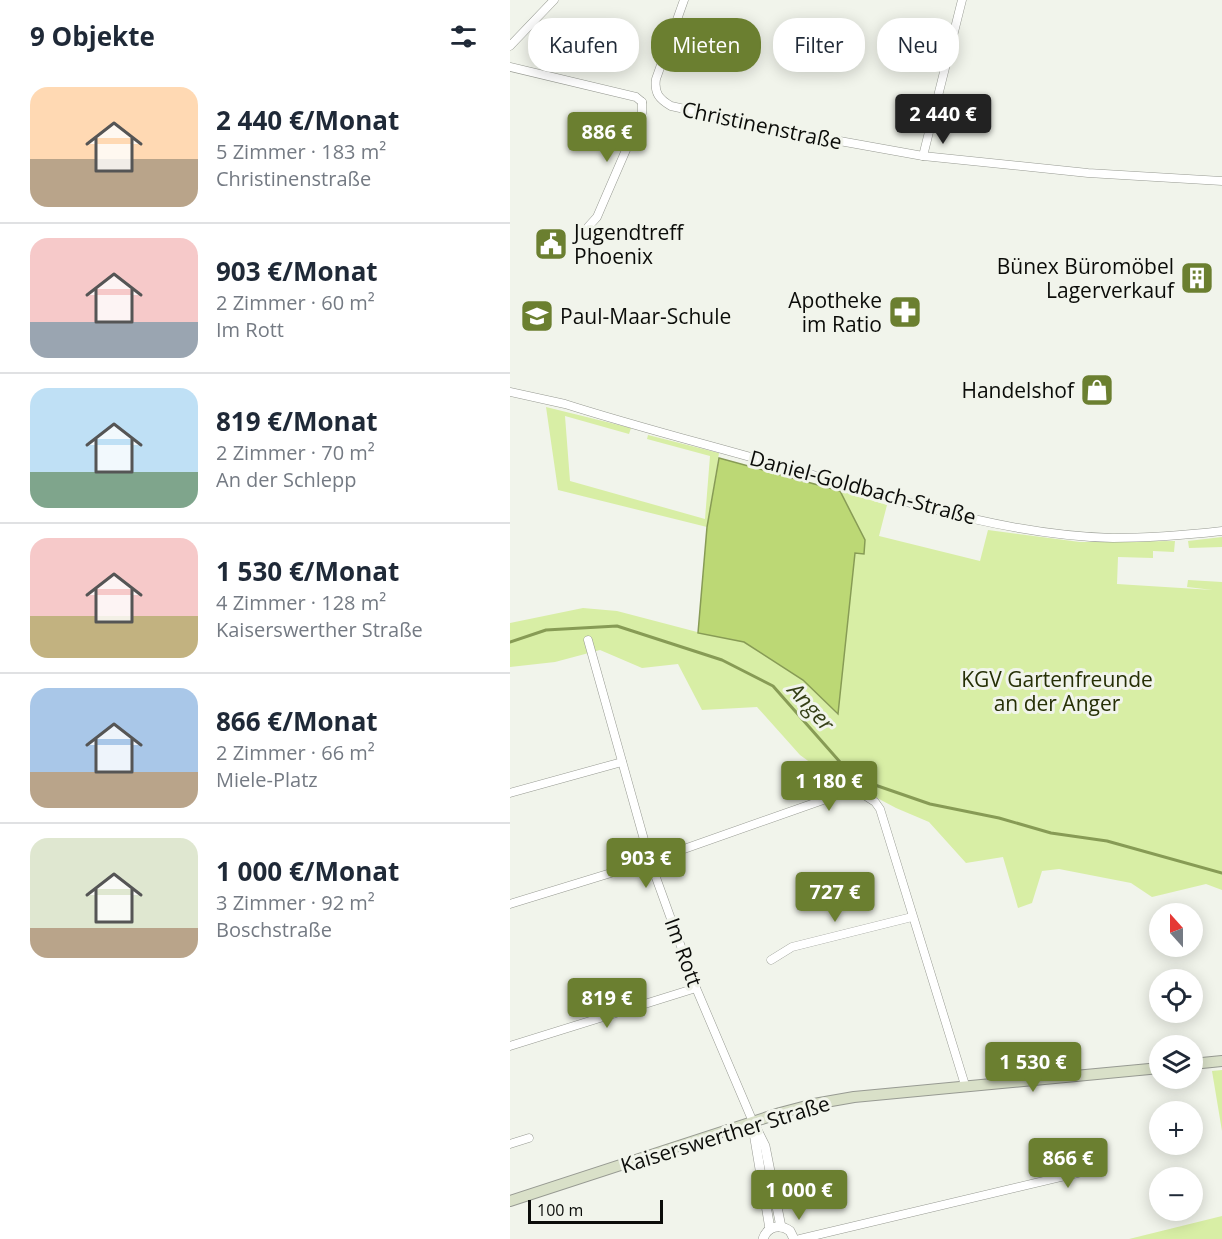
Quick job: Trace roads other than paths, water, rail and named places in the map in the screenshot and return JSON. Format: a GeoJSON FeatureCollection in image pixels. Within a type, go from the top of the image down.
{"type":"FeatureCollection","features":[{"type":"Feature","properties":{"kind":"main road"},"geometry":{"type":"LineString","coordinates":[[1203,1063],[1222,1061]]}},
{"type":"Feature","properties":{"kind":"main road","name":"Kaiserswerther Straße"},"geometry":{"type":"LineString","coordinates":[[510,1201],[820,1102],[965,1085],[1149,1069]]}},
{"type":"Feature","properties":{"kind":"street"},"geometry":{"type":"LineString","coordinates":[[510,46],[554,0]]}},
{"type":"Feature","properties":{"kind":"street"},"geometry":{"type":"LineString","coordinates":[[642,102],[660,98],[655,88],[656,79],[684,0]]}},
{"type":"Feature","properties":{"kind":"street"},"geometry":{"type":"LineString","coordinates":[[922,156],[962,0]]}},
{"type":"Feature","properties":{"kind":"street"},"geometry":{"type":"LineString","coordinates":[[510,67],[636,97],[642,102]]}},
{"type":"Feature","properties":{"kind":"street","name":"Christinenstraße"},"geometry":{"type":"LineString","coordinates":[[660,98],[671,106],[690,111],[922,156],[1088,173],[1222,181]]}},
{"type":"Feature","properties":{"kind":"street"},"geometry":{"type":"LineString","coordinates":[[588,227],[597,217],[642,113],[642,102]]}},
{"type":"Feature","properties":{"kind":"street","name":"Daniel-Goldbach-Straße"},"geometry":{"type":"LineString","coordinates":[[510,392],[565,404],[897,498],[1004,525],[1112,538],[1222,531]]}},
{"type":"Feature","properties":{"kind":"street","name":"Im Rott"},"geometry":{"type":"LineString","coordinates":[[588,640],[650,861],[696,988],[753,1122]]}},
{"type":"Feature","properties":{"kind":"street"},"geometry":{"type":"LineString","coordinates":[[510,793],[622,762]]}},
{"type":"Feature","properties":{"kind":"street"},"geometry":{"type":"LineString","coordinates":[[510,904],[650,861],[854,791],[869,797],[880,808],[965,1085]]}},
{"type":"Feature","properties":{"kind":"street"},"geometry":{"type":"LineString","coordinates":[[771,960],[792,947],[912,917]]}},
{"type":"Feature","properties":{"kind":"street"},"geometry":{"type":"LineString","coordinates":[[510,1046],[696,988]]}},
{"type":"Feature","properties":{"kind":"street"},"geometry":{"type":"LineString","coordinates":[[753,1122],[765,1146],[781,1227]]}},
{"type":"Feature","properties":{"kind":"street"},"geometry":{"type":"LineString","coordinates":[[753,1122],[754,1143],[770,1229]]}},
{"type":"Feature","properties":{"kind":"street"},"geometry":{"type":"LineString","coordinates":[[510,1144],[529,1138]]}},
{"type":"Feature","properties":{"kind":"street"},"geometry":{"type":"LineString","coordinates":[[800,1239],[1090,1170]]}},
{"type":"Feature","properties":{"kind":"street"},"geometry":{"type":"LineString","coordinates":[[763,1239],[765,1232],[781,1227],[790,1231],[794,1239]]}},
{"type":"Feature","properties":{"kind":"waterway","name":"Anger"},"geometry":{"type":"LineString","coordinates":[[510,642],[546,630],[617,626],[722,660],[773,686],[840,762],[875,785],[930,804],[999,818],[1051,833],[1107,841],[1222,873]]}},
{"type":"Feature","properties":{"kind":"place","name":"Jugendtreff Phoenix"},"geometry":{"type":"Point","coordinates":[551,244]}},
{"type":"Feature","properties":{"kind":"place","name":"Bünex Büromöbel Lagerverkauf"},"geometry":{"type":"Point","coordinates":[1197,278]}},
{"type":"Feature","properties":{"kind":"place","name":"Apotheke im Ratio"},"geometry":{"type":"Point","coordinates":[905,312]}},
{"type":"Feature","properties":{"kind":"place","name":"Paul-Maar-Schule"},"geometry":{"type":"Point","coordinates":[537,316]}},
{"type":"Feature","properties":{"kind":"place","name":"Handelshof"},"geometry":{"type":"Point","coordinates":[1097,390]}},
{"type":"Feature","properties":{"kind":"park label","name":"KGV Gartenfreunde an der Anger"},"geometry":{"type":"Point","coordinates":[1057,691]}}]}
